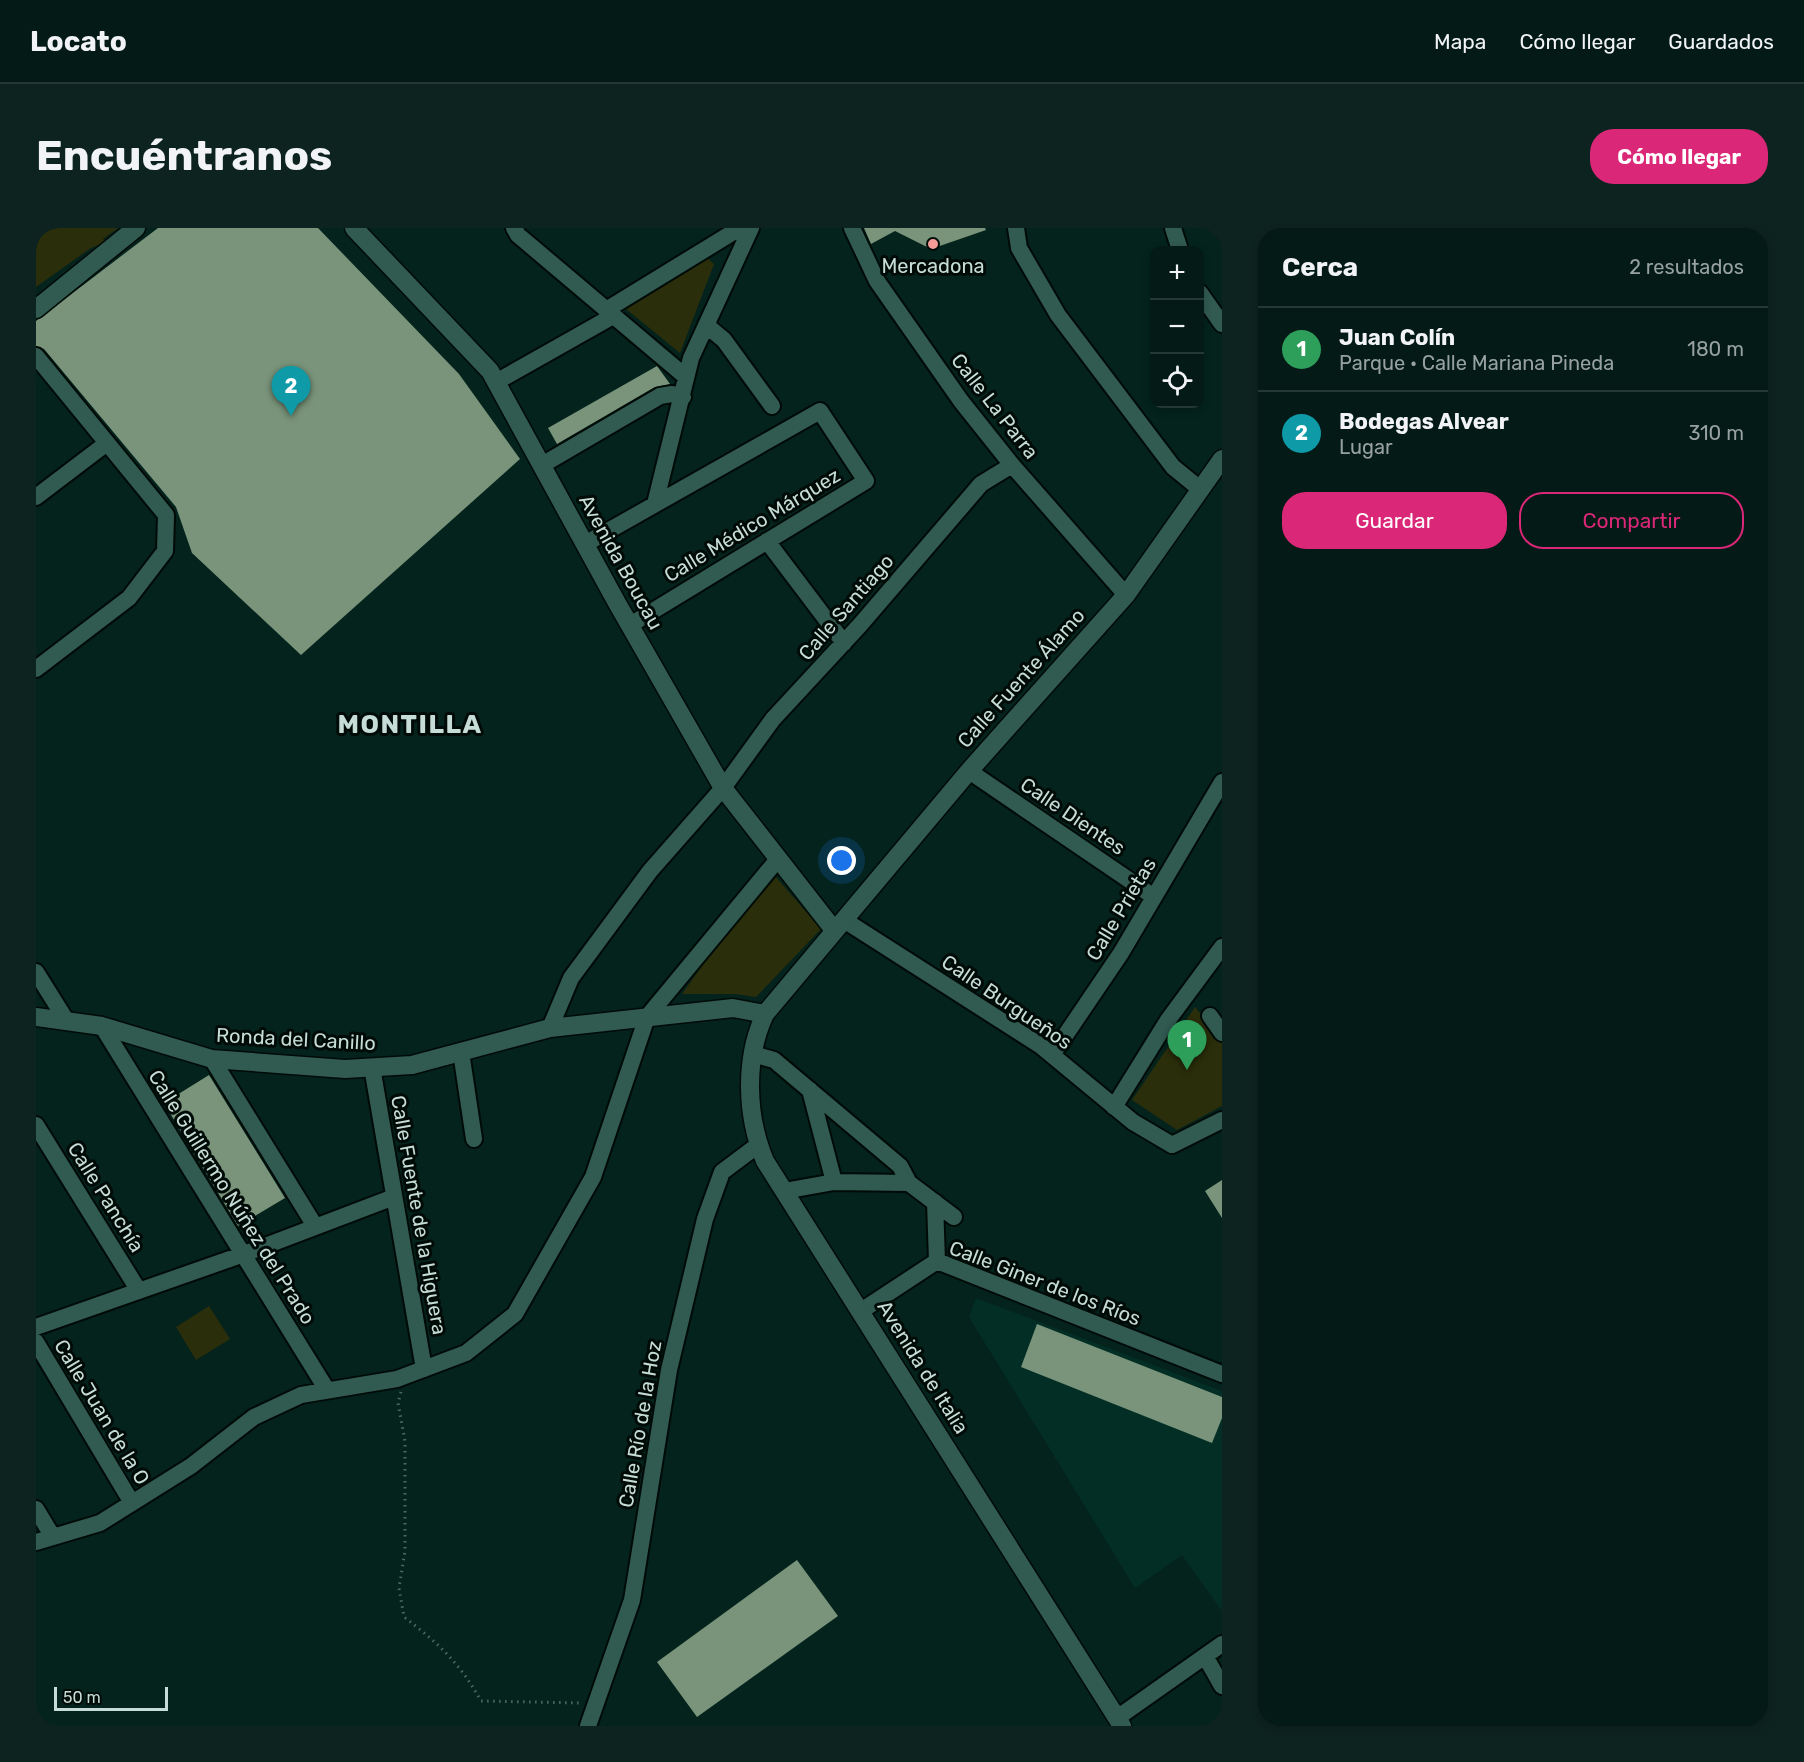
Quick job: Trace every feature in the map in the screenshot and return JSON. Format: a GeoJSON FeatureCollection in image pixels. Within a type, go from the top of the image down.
{"type":"FeatureCollection","features":[{"type":"Feature","properties":{"kind":"street"},"geometry":{"type":"LineString","coordinates":[[36,309],[136,228]]}},
{"type":"Feature","properties":{"kind":"street","name":"Avenida Boucau"},"geometry":{"type":"LineString","coordinates":[[354,228],[490,371],[723,788],[778,859],[839,925]]}},
{"type":"Feature","properties":{"kind":"street"},"geometry":{"type":"LineString","coordinates":[[514,228],[518,235],[686,377]]}},
{"type":"Feature","properties":{"kind":"street"},"geometry":{"type":"LineString","coordinates":[[585,544],[656,504],[691,357],[751,228]]}},
{"type":"Feature","properties":{"kind":"street","name":"Calle La Parra"},"geometry":{"type":"LineString","coordinates":[[852,228],[877,281],[961,401],[1012,465],[1126,595]]}},
{"type":"Feature","properties":{"kind":"street"},"geometry":{"type":"LineString","coordinates":[[1016,228],[1020,248],[1058,315],[1173,468],[1200,489]]}},
{"type":"Feature","properties":{"kind":"street"},"geometry":{"type":"LineString","coordinates":[[1173,228],[1179,246]]}},
{"type":"Feature","properties":{"kind":"street"},"geometry":{"type":"LineString","coordinates":[[496,382],[610,313],[729,231]]}},
{"type":"Feature","properties":{"kind":"street"},"geometry":{"type":"LineString","coordinates":[[1204,299],[1222,324]]}},
{"type":"Feature","properties":{"kind":"street"},"geometry":{"type":"LineString","coordinates":[[706,325],[724,340],[772,406]]}},
{"type":"Feature","properties":{"kind":"street"},"geometry":{"type":"LineString","coordinates":[[36,356],[166,515],[165,551],[129,598],[36,669]]}},
{"type":"Feature","properties":{"kind":"street"},"geometry":{"type":"LineString","coordinates":[[542,465],[660,396],[672,394],[683,397]]}},
{"type":"Feature","properties":{"kind":"street","name":"Calle Médico Márquez"},"geometry":{"type":"LineString","coordinates":[[630,625],[866,481],[820,411],[656,504]]}},
{"type":"Feature","properties":{"kind":"street"},"geometry":{"type":"LineString","coordinates":[[36,497],[107,443]]}},
{"type":"Feature","properties":{"kind":"street","name":"Calle Fuente Álamo"},"geometry":{"type":"LineString","coordinates":[[839,925],[969,771],[1126,595],[1222,459]]}},
{"type":"Feature","properties":{"kind":"street","name":"Calle Santiago"},"geometry":{"type":"LineString","coordinates":[[550,1028],[571,978],[651,871],[723,788],[773,719],[844,643],[981,484],[1012,465]]}},
{"type":"Feature","properties":{"kind":"street"},"geometry":{"type":"LineString","coordinates":[[767,541],[844,643]]}},
{"type":"Feature","properties":{"kind":"street","name":"Calle Dientes"},"geometry":{"type":"LineString","coordinates":[[969,771],[1154,897]]}},
{"type":"Feature","properties":{"kind":"street","name":"Calle Prietas"},"geometry":{"type":"LineString","coordinates":[[1052,1055],[1121,953],[1222,782]]}},
{"type":"Feature","properties":{"kind":"street"},"geometry":{"type":"LineString","coordinates":[[36,1542],[100,1523],[190,1466],[254,1417],[301,1395],[405,1376],[466,1353],[515,1314],[592,1177],[646,1017],[778,859]]}},
{"type":"Feature","properties":{"kind":"street","name":"Avenida de Italia"},"geometry":{"type":"LineString","coordinates":[[839,925],[765,1014],[759,1027],[753,1054],[750,1090],[752,1123],[758,1145],[784,1191],[1119,1722]]}},
{"type":"Feature","properties":{"kind":"street","name":"Calle Burgueños"},"geometry":{"type":"LineString","coordinates":[[839,925],[1052,1055],[1133,1122],[1172,1145],[1222,1120]]}},
{"type":"Feature","properties":{"kind":"street"},"geometry":{"type":"LineString","coordinates":[[1114,1107],[1168,1020],[1222,946]]}},
{"type":"Feature","properties":{"kind":"street"},"geometry":{"type":"LineString","coordinates":[[36,972],[66,1020]]}},
{"type":"Feature","properties":{"kind":"street","name":"Ronda del Canillo"},"geometry":{"type":"LineString","coordinates":[[36,1017],[102,1026],[212,1059],[345,1069],[412,1065],[550,1028],[732,1008],[765,1014]]}},
{"type":"Feature","properties":{"kind":"street"},"geometry":{"type":"LineString","coordinates":[[1210,1016],[1222,1033]]}},
{"type":"Feature","properties":{"kind":"street","name":"Calle Guillermo Núñez del Prado"},"geometry":{"type":"LineString","coordinates":[[102,1026],[327,1390]]}},
{"type":"Feature","properties":{"kind":"street"},"geometry":{"type":"LineString","coordinates":[[461,1052],[474,1139]]}},
{"type":"Feature","properties":{"kind":"street"},"geometry":{"type":"LineString","coordinates":[[753,1054],[774,1060],[900,1166],[909,1183],[954,1217]]}},
{"type":"Feature","properties":{"kind":"street"},"geometry":{"type":"LineString","coordinates":[[212,1059],[315,1226]]}},
{"type":"Feature","properties":{"kind":"street","name":"Calle Fuente de la Higuera"},"geometry":{"type":"LineString","coordinates":[[372,1067],[424,1369]]}},
{"type":"Feature","properties":{"kind":"street"},"geometry":{"type":"LineString","coordinates":[[810,1090],[834,1182]]}},
{"type":"Feature","properties":{"kind":"street","name":"Calle Panchía"},"geometry":{"type":"LineString","coordinates":[[36,1125],[139,1291]]}},
{"type":"Feature","properties":{"kind":"street","name":"Calle Río de la Hoz"},"geometry":{"type":"LineString","coordinates":[[588,1726],[632,1600],[669,1370],[705,1219],[722,1172],[758,1145]]}},
{"type":"Feature","properties":{"kind":"street"},"geometry":{"type":"LineString","coordinates":[[784,1191],[834,1182],[909,1183]]}},
{"type":"Feature","properties":{"kind":"street"},"geometry":{"type":"LineString","coordinates":[[36,1327],[244,1254],[394,1197]]}},
{"type":"Feature","properties":{"kind":"street"},"geometry":{"type":"LineString","coordinates":[[934,1202],[938,1261]]}},
{"type":"Feature","properties":{"kind":"street","name":"Calle Giner de los Ríos"},"geometry":{"type":"LineString","coordinates":[[861,1311],[938,1261],[1222,1374]]}},
{"type":"Feature","properties":{"kind":"street","name":"Calle Juan de la O"},"geometry":{"type":"LineString","coordinates":[[36,1342],[132,1503]]}},
{"type":"Feature","properties":{"kind":"street"},"geometry":{"type":"LineString","coordinates":[[36,1509],[53,1537]]}},
{"type":"Feature","properties":{"kind":"street"},"geometry":{"type":"LineString","coordinates":[[1119,1722],[1222,1644]]}},
{"type":"Feature","properties":{"kind":"street"},"geometry":{"type":"LineString","coordinates":[[1205,1656],[1222,1686]]}},
{"type":"Feature","properties":{"kind":"path"},"geometry":{"type":"LineString","coordinates":[[405,1376],[398,1403],[405,1441],[405,1551],[399,1588],[404,1617],[446,1651],[460,1667],[481,1701],[597,1704]]}},
{"type":"Feature","properties":{"kind":"shaded area"},"geometry":{"type":"Polygon","coordinates":[[[36,228],[118,228],[103,239],[106,242],[91,248],[36,287],[36,228]]]}},
{"type":"Feature","properties":{"kind":"shaded area"},"geometry":{"type":"Polygon","coordinates":[[[706,257],[714,264],[680,353],[626,309],[706,257]]]}},
{"type":"Feature","properties":{"kind":"shaded area"},"geometry":{"type":"Polygon","coordinates":[[[775,876],[821,929],[756,997],[735,994],[682,994],[752,896],[753,903],[775,876]]]}},
{"type":"Feature","properties":{"kind":"shaded area"},"geometry":{"type":"Polygon","coordinates":[[[1195,1007],[1222,1040],[1222,1106],[1177,1130],[1132,1100],[1195,1007]]]}},
{"type":"Feature","properties":{"kind":"shaded area"},"geometry":{"type":"Polygon","coordinates":[[[976,1298],[1222,1391],[1222,1611],[1182,1555],[1135,1588],[969,1317],[976,1298]]]}},
{"type":"Feature","properties":{"kind":"shaded area"},"geometry":{"type":"Polygon","coordinates":[[[209,1306],[230,1339],[196,1360],[176,1327],[209,1306]]]}},
{"type":"Feature","properties":{"kind":"building"},"geometry":{"type":"Polygon","coordinates":[[[158,228],[318,228],[459,374],[520,459],[301,655],[192,553],[176,507],[44,349],[36,346],[36,321],[158,228]]]}},
{"type":"Feature","properties":{"kind":"building","name":"Mercadona"},"geometry":{"type":"Polygon","coordinates":[[[864,228],[985,228],[986,230],[931,249],[895,231],[871,244],[864,228]]]}},
{"type":"Feature","properties":{"kind":"building"},"geometry":{"type":"Polygon","coordinates":[[[657,366],[670,384],[655,387],[557,444],[548,428],[657,366]]]}},
{"type":"Feature","properties":{"kind":"building"},"geometry":{"type":"Polygon","coordinates":[[[209,1075],[285,1198],[238,1226],[164,1103],[209,1075]]]}},
{"type":"Feature","properties":{"kind":"building"},"geometry":{"type":"Polygon","coordinates":[[[1222,1180],[1222,1218],[1205,1191],[1222,1180]]]}},
{"type":"Feature","properties":{"kind":"building"},"geometry":{"type":"Polygon","coordinates":[[[1037,1324],[1222,1397],[1222,1418],[1212,1443],[1021,1367],[1037,1324]]]}},
{"type":"Feature","properties":{"kind":"building"},"geometry":{"type":"Polygon","coordinates":[[[797,1560],[838,1616],[697,1717],[657,1662],[797,1560]]]}},
{"type":"Feature","properties":{"kind":"place","name":"Mercadona"},"geometry":{"type":"Point","coordinates":[933,244]}},
{"type":"Feature","properties":{"kind":"place","name":"Bodegas Alvear"},"geometry":{"type":"Point","coordinates":[291,416]}},
{"type":"Feature","properties":{"kind":"place","name":"Juan Colín"},"geometry":{"type":"Point","coordinates":[1187,1070]}},
{"type":"Feature","properties":{"kind":"district","name":"MONTILLA"},"geometry":{"type":"Point","coordinates":[410,724]}}]}
